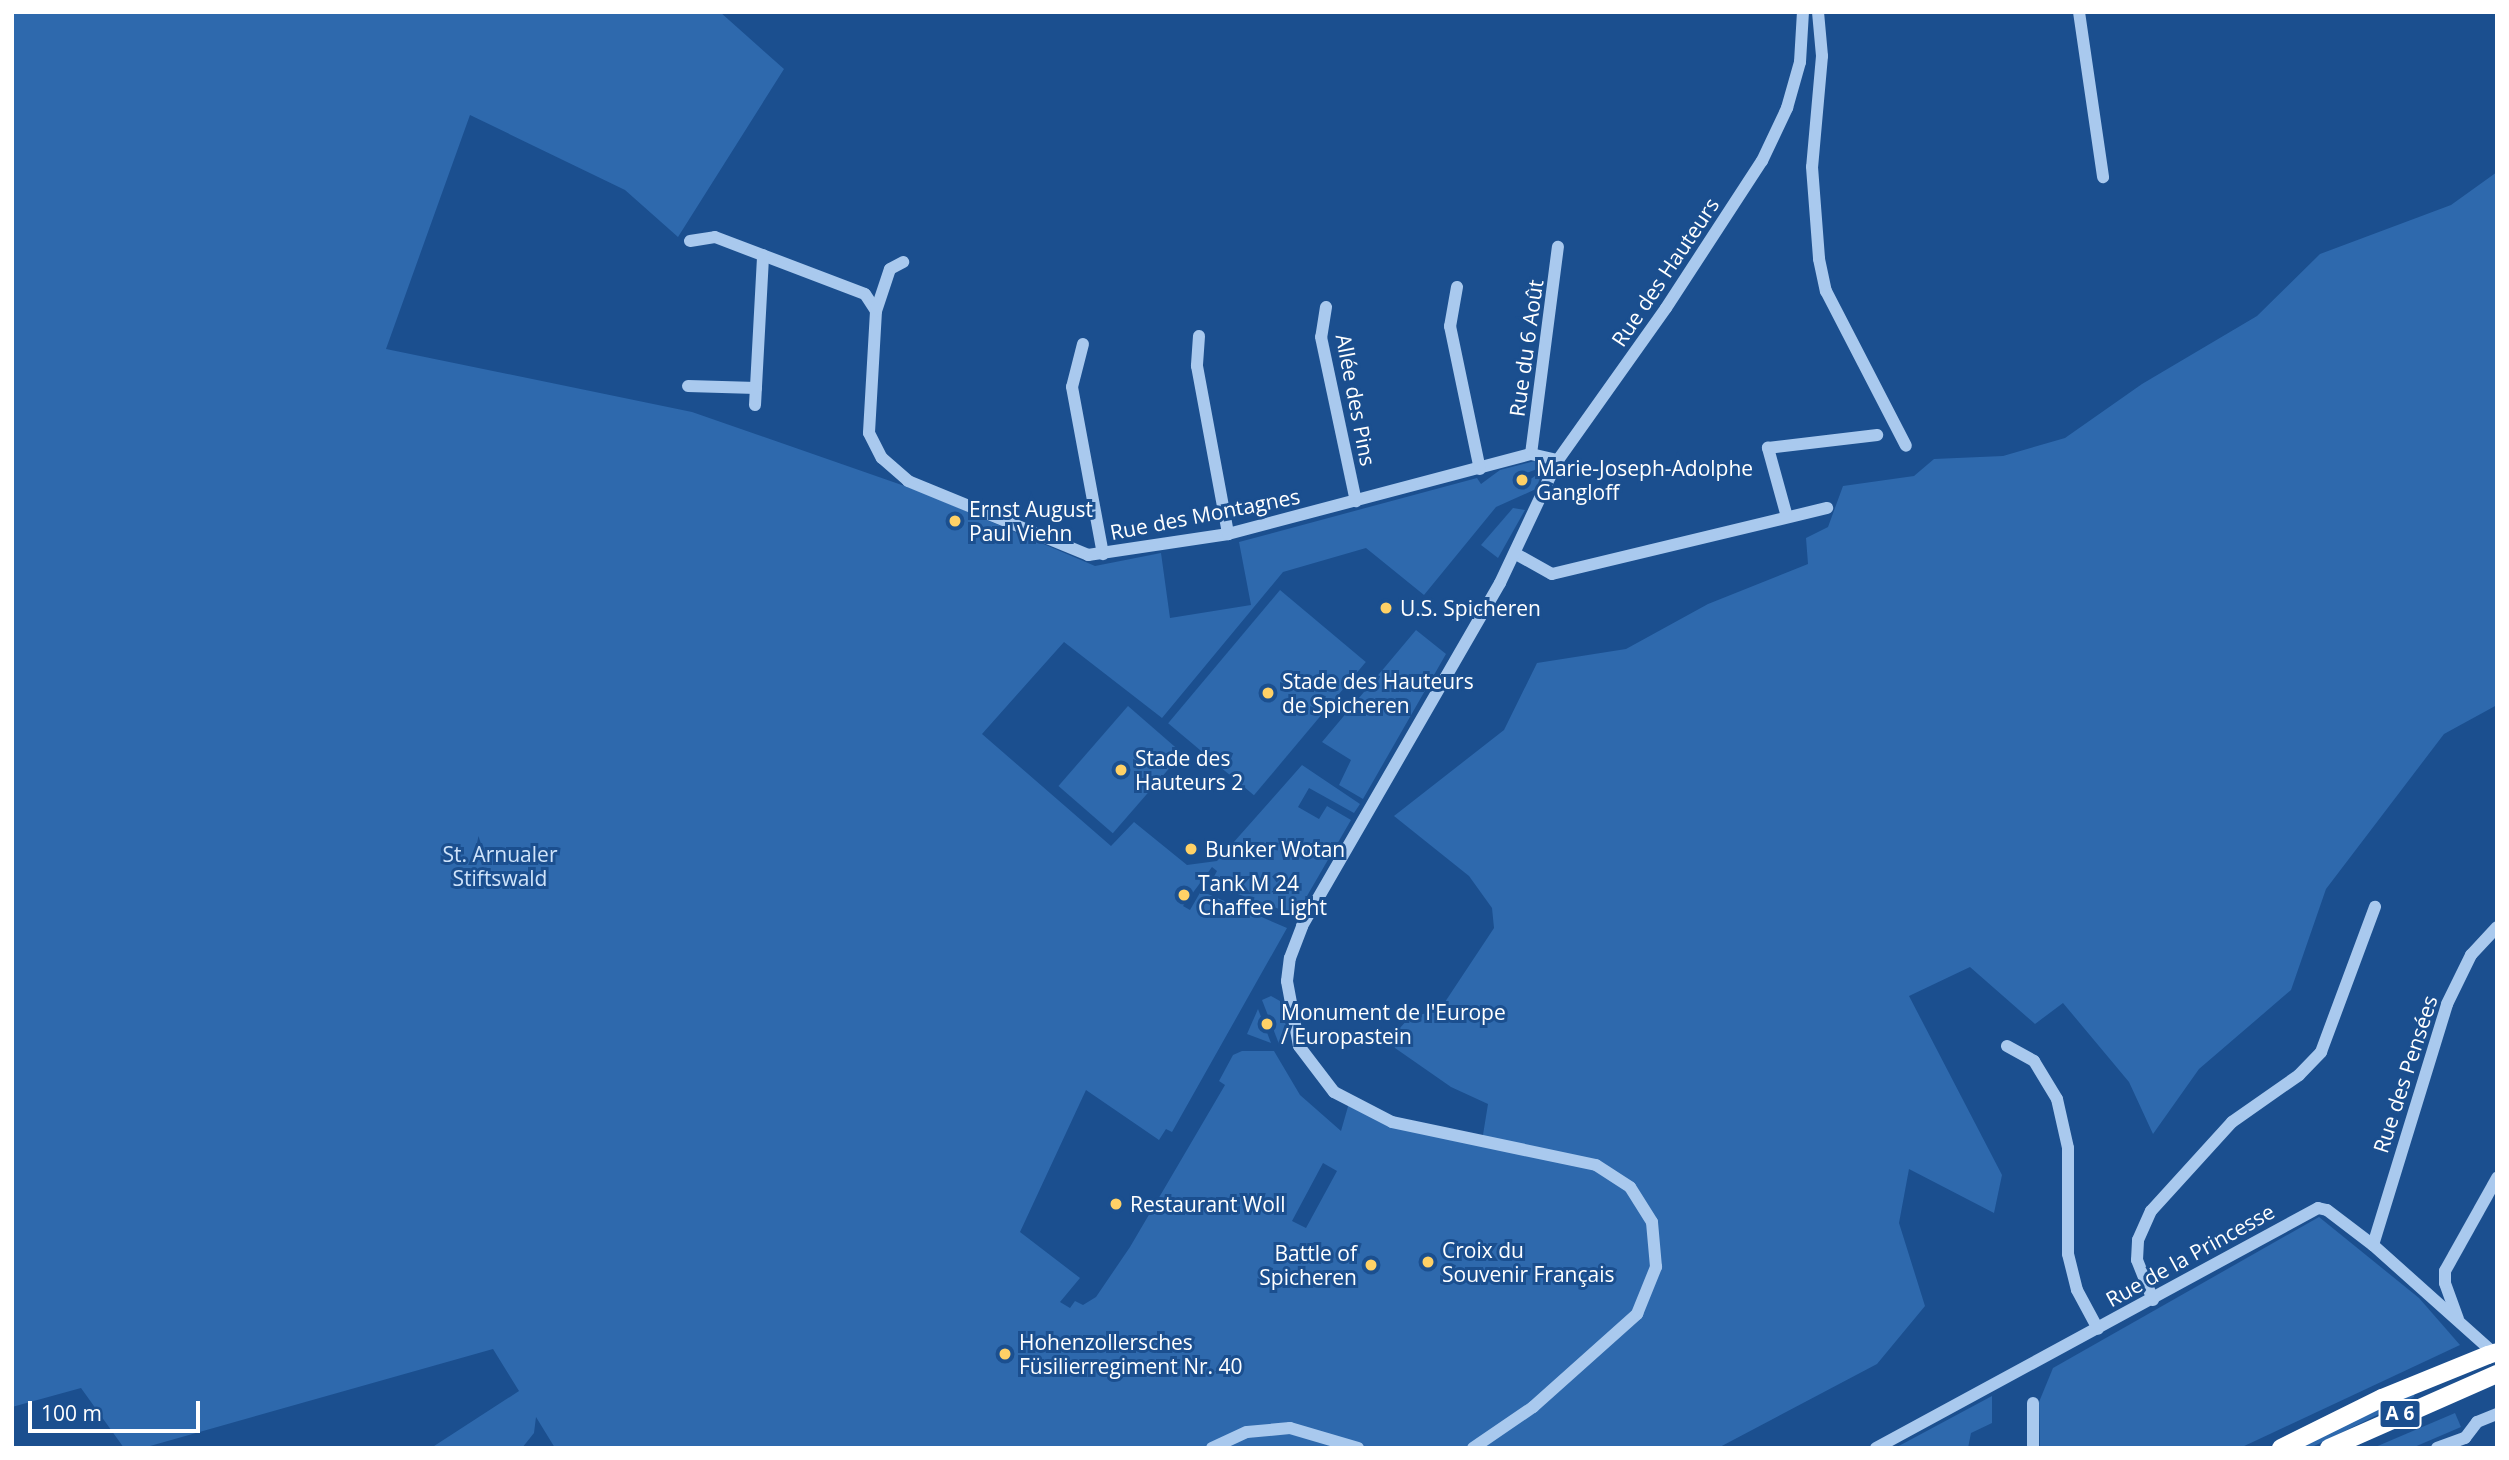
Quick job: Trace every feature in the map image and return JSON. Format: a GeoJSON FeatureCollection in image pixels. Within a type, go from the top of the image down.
{"type":"FeatureCollection","features":[{"type":"Feature","properties":{"kind":"highway","name":"A 6"},"geometry":{"type":"LineString","coordinates":[[2281,1448],[2455,1367],[2494,1354]]}},
{"type":"Feature","properties":{"kind":"highway","name":"A 6"},"geometry":{"type":"LineString","coordinates":[[2329,1448],[2472,1382],[2497,1374]]}},
{"type":"Feature","properties":{"kind":"street","name":"Rue des Hauteurs"},"geometry":{"type":"LineString","coordinates":[[1473,1448],[1533,1407],[1637,1314],[1656,1267],[1653,1222],[1630,1186],[1596,1165],[1392,1122],[1349,1103],[1321,1079],[1299,1046],[1287,981],[1302,926],[1516,554],[1558,460],[1666,308],[1762,161],[1787,108],[1800,62],[1803,12]]}},
{"type":"Feature","properties":{"kind":"street"},"geometry":{"type":"LineString","coordinates":[[1818,12],[1822,56],[1812,167],[1819,259],[1826,291],[1906,446]]}},
{"type":"Feature","properties":{"kind":"street"},"geometry":{"type":"LineString","coordinates":[[2079,12],[2103,177]]}},
{"type":"Feature","properties":{"kind":"street"},"geometry":{"type":"LineString","coordinates":[[690,241],[715,237],[763,255],[865,294],[876,311]]}},
{"type":"Feature","properties":{"kind":"street","name":"Rue du 6 Août"},"geometry":{"type":"LineString","coordinates":[[1531,454],[1558,247]]}},
{"type":"Feature","properties":{"kind":"street"},"geometry":{"type":"LineString","coordinates":[[755,405],[763,255]]}},
{"type":"Feature","properties":{"kind":"street","name":"Rue des Montagnes"},"geometry":{"type":"LineString","coordinates":[[903,262],[890,269],[876,311],[869,433],[882,458],[908,481],[1071,548],[1103,554],[1228,534],[1531,454],[1558,460]]}},
{"type":"Feature","properties":{"kind":"street"},"geometry":{"type":"LineString","coordinates":[[1457,287],[1450,327],[1480,469]]}},
{"type":"Feature","properties":{"kind":"street","name":"Allée des Pins"},"geometry":{"type":"LineString","coordinates":[[1326,307],[1321,337],[1356,501]]}},
{"type":"Feature","properties":{"kind":"street"},"geometry":{"type":"LineString","coordinates":[[1199,336],[1197,366],[1228,534]]}},
{"type":"Feature","properties":{"kind":"street"},"geometry":{"type":"LineString","coordinates":[[1083,344],[1072,387],[1103,554]]}},
{"type":"Feature","properties":{"kind":"street"},"geometry":{"type":"LineString","coordinates":[[688,386],[756,388]]}},
{"type":"Feature","properties":{"kind":"street"},"geometry":{"type":"LineString","coordinates":[[1787,517],[1768,448],[1877,435]]}},
{"type":"Feature","properties":{"kind":"street"},"geometry":{"type":"LineString","coordinates":[[1516,554],[1552,574],[1826,508]]}},
{"type":"Feature","properties":{"kind":"street"},"geometry":{"type":"LineString","coordinates":[[2153,1300],[2137,1260],[2138,1240],[2151,1211],[2232,1122],[2299,1075],[2321,1052],[2375,907]]}},
{"type":"Feature","properties":{"kind":"street","name":"Rue des Pensées"},"geometry":{"type":"LineString","coordinates":[[2373,1245],[2446,1004],[2471,955],[2497,927]]}},
{"type":"Feature","properties":{"kind":"street"},"geometry":{"type":"LineString","coordinates":[[2007,1046],[2034,1061],[2057,1099],[2068,1148],[2068,1254],[2080,1297],[2098,1329]]}},
{"type":"Feature","properties":{"kind":"street"},"geometry":{"type":"LineString","coordinates":[[2460,1324],[2445,1283],[2445,1270],[2497,1178]]}},
{"type":"Feature","properties":{"kind":"street","name":"Rue de la Princesse"},"geometry":{"type":"LineString","coordinates":[[1876,1448],[2153,1300],[2318,1208],[2328,1210],[2373,1245],[2494,1354]]}},
{"type":"Feature","properties":{"kind":"street"},"geometry":{"type":"LineString","coordinates":[[2032,1403],[2033,1448]]}},
{"type":"Feature","properties":{"kind":"street"},"geometry":{"type":"LineString","coordinates":[[2437,1448],[2465,1438],[2477,1422],[2497,1414]]}},
{"type":"Feature","properties":{"kind":"street"},"geometry":{"type":"LineString","coordinates":[[1212,1448],[1247,1432],[1290,1428],[1358,1448]]}},
{"type":"Feature","properties":{"kind":"green space","name":"St. Arnualer Stiftswald"},"geometry":{"type":"Polygon","coordinates":[[[12,12],[720,12],[784,69],[678,237],[625,190],[470,115],[386,349],[692,412],[919,491],[1095,566],[1161,553],[1170,618],[1251,605],[1239,542],[1477,478],[1481,484],[1500,470],[1539,460],[1537,469],[1514,478],[1520,487],[1543,470],[1536,489],[1496,507],[1424,595],[1366,548],[1283,572],[1162,718],[1064,642],[982,734],[1111,846],[1134,822],[1187,865],[1217,861],[1302,765],[1360,804],[1354,813],[1309,788],[1298,807],[1319,819],[1327,806],[1351,820],[1296,915],[1210,884],[1217,871],[1212,867],[1183,906],[1190,910],[1201,891],[1287,928],[1172,1132],[1166,1129],[1159,1140],[1086,1090],[1020,1232],[1080,1278],[1060,1302],[1070,1308],[1075,1301],[1083,1305],[1096,1297],[1130,1247],[1225,1085],[1219,1081],[1233,1055],[1242,1051],[1274,1051],[1300,1095],[1341,1131],[1349,1103],[1371,1115],[1482,1141],[1488,1104],[1451,1087],[1395,1048],[1391,1038],[1408,1019],[1441,1008],[1494,928],[1492,908],[1469,876],[1394,816],[1504,730],[1537,663],[1626,649],[1708,604],[1808,564],[1806,538],[1828,527],[1843,486],[1914,476],[1934,459],[2003,456],[2065,438],[2142,384],[2257,316],[2320,254],[2451,205],[2497,172],[2497,705],[2444,734],[2326,889],[2291,990],[2199,1069],[2153,1134],[2129,1082],[2063,1003],[2035,1024],[1970,967],[1909,996],[2002,1175],[1994,1213],[1909,1169],[1899,1223],[1925,1306],[1877,1364],[1718,1448],[555,1448],[536,1417],[534,1433],[522,1448],[431,1448],[519,1391],[493,1349],[143,1448],[124,1448],[81,1388],[12,1407],[12,12]],[[1323,1163],[1292,1221],[1306,1228],[1337,1171],[1323,1163]]]}},
{"type":"Feature","properties":{"kind":"green space"},"geometry":{"type":"Polygon","coordinates":[[[1513,508],[1525,510],[1498,558],[1481,545],[1513,508]]]}},
{"type":"Feature","properties":{"kind":"green space","name":"Stade des Hauteurs de Spicheren"},"geometry":{"type":"Polygon","coordinates":[[[1280,590],[1366,662],[1254,795],[1168,723],[1280,590]]]}},
{"type":"Feature","properties":{"kind":"green space"},"geometry":{"type":"Polygon","coordinates":[[[1416,630],[1446,654],[1363,799],[1339,785],[1351,760],[1322,742],[1416,630]]]}},
{"type":"Feature","properties":{"kind":"green space","name":"Stade des Hauteurs 2"},"geometry":{"type":"Polygon","coordinates":[[[1128,706],[1182,753],[1113,833],[1058,786],[1128,706]]]}},
{"type":"Feature","properties":{"kind":"green space"},"geometry":{"type":"Polygon","coordinates":[[[1271,996],[1280,1001],[1288,1035],[1279,1044],[1262,1000],[1271,996]]]}},
{"type":"Feature","properties":{"kind":"green space"},"geometry":{"type":"Polygon","coordinates":[[[1258,1009],[1271,1043],[1247,1034],[1258,1009]]]}},
{"type":"Feature","properties":{"kind":"green space"},"geometry":{"type":"Polygon","coordinates":[[[2319,1217],[2419,1298],[2460,1345],[2240,1448],[2040,1448],[2039,1402],[2053,1368],[2319,1217]]]}},
{"type":"Feature","properties":{"kind":"green space"},"geometry":{"type":"Polygon","coordinates":[[[2415,1391],[2414,1397],[2310,1448],[2298,1448],[2415,1391]]]}},
{"type":"Feature","properties":{"kind":"green space"},"geometry":{"type":"Polygon","coordinates":[[[1992,1396],[1992,1423],[1971,1433],[1968,1448],[1895,1448],[1992,1396]]]}},
{"type":"Feature","properties":{"kind":"green space"},"geometry":{"type":"Polygon","coordinates":[[[2455,1413],[2461,1427],[2412,1448],[2373,1448],[2455,1413]]]}},
{"type":"Feature","properties":{"kind":"place","name":"Marie-Joseph-Adolphe Gangloff"},"geometry":{"type":"Point","coordinates":[1522,480]}},
{"type":"Feature","properties":{"kind":"place","name":"Ernst August Paul Viehn"},"geometry":{"type":"Point","coordinates":[955,521]}},
{"type":"Feature","properties":{"kind":"place","name":"U.S. Spicheren"},"geometry":{"type":"Point","coordinates":[1386,608]}},
{"type":"Feature","properties":{"kind":"place","name":"Stade des Hauteurs de Spicheren"},"geometry":{"type":"Point","coordinates":[1268,693]}},
{"type":"Feature","properties":{"kind":"place","name":"Stade des Hauteurs 2"},"geometry":{"type":"Point","coordinates":[1121,770]}},
{"type":"Feature","properties":{"kind":"place","name":"Bunker Wotan"},"geometry":{"type":"Point","coordinates":[1191,849]}},
{"type":"Feature","properties":{"kind":"place","name":"Tank M 24 Chaffee Light"},"geometry":{"type":"Point","coordinates":[1184,895]}},
{"type":"Feature","properties":{"kind":"place","name":"Monument de l'Europe / Europastein"},"geometry":{"type":"Point","coordinates":[1267,1024]}},
{"type":"Feature","properties":{"kind":"place","name":"Restaurant Woll"},"geometry":{"type":"Point","coordinates":[1116,1204]}},
{"type":"Feature","properties":{"kind":"place","name":"Croix du Souvenir Français"},"geometry":{"type":"Point","coordinates":[1428,1262]}},
{"type":"Feature","properties":{"kind":"place","name":"Battle of Spicheren"},"geometry":{"type":"Point","coordinates":[1371,1265]}},
{"type":"Feature","properties":{"kind":"place","name":"Hohenzollersches Füsilierregiment Nr. 40"},"geometry":{"type":"Point","coordinates":[1005,1354]}}]}
